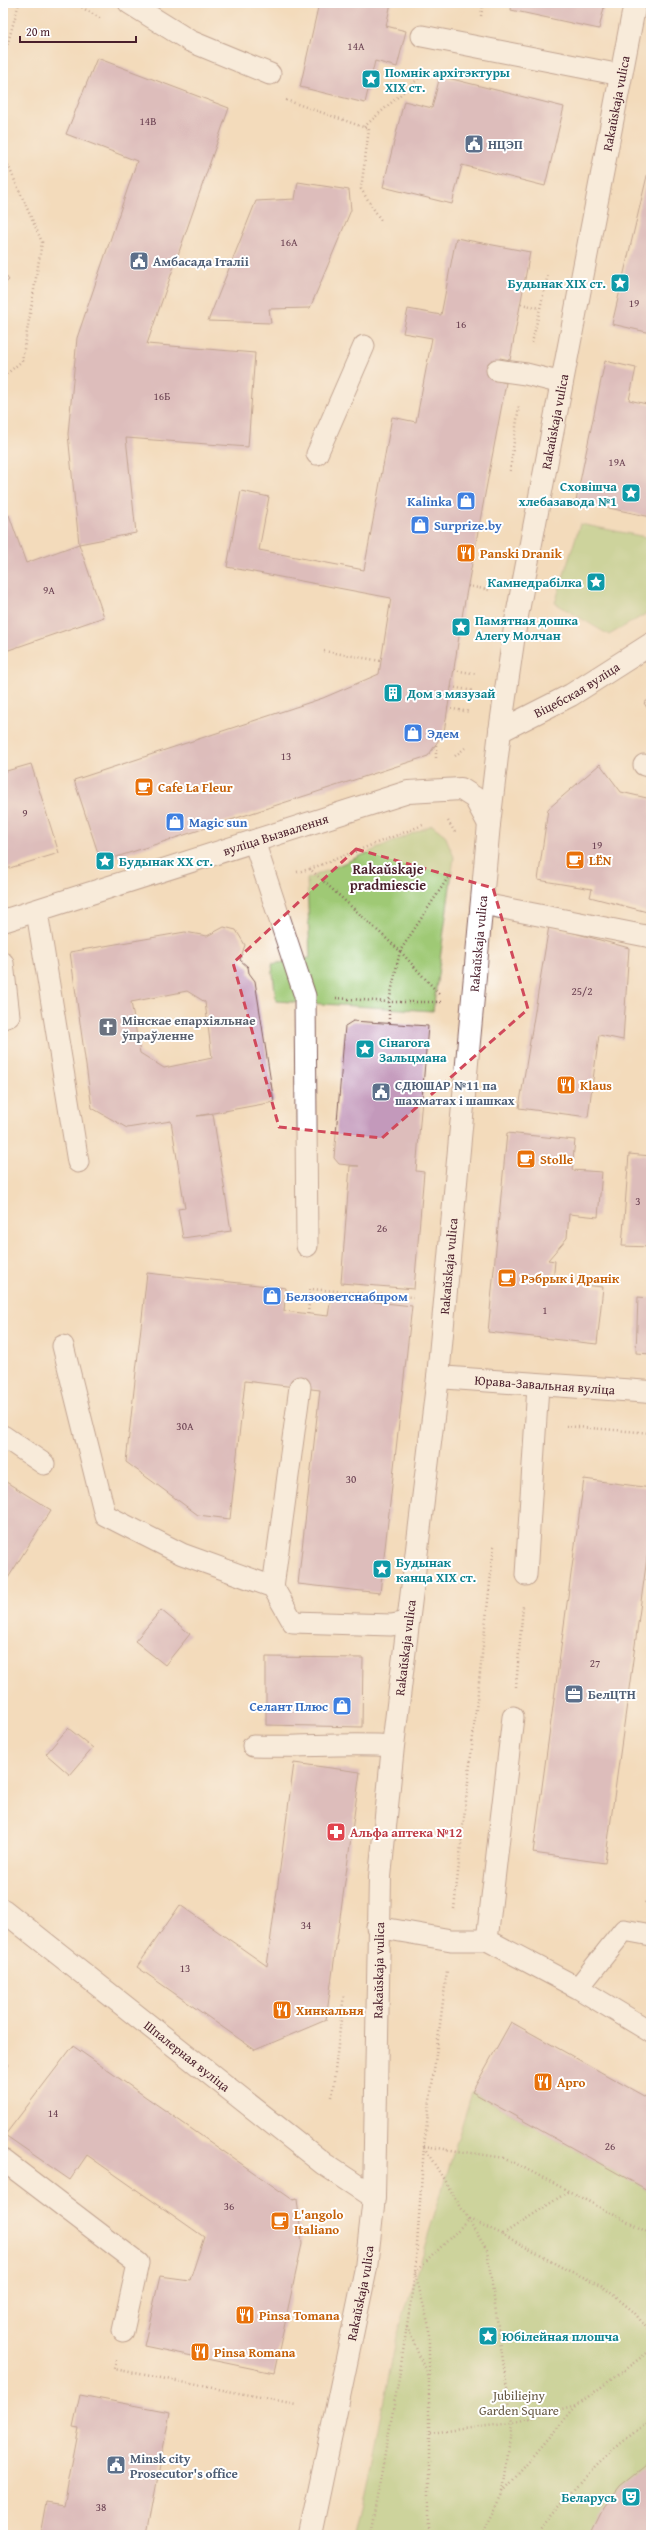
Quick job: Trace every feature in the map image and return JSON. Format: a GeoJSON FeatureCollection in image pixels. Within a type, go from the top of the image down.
{"type":"FeatureCollection","features":[{"type":"Feature","properties":{"kind":"street","name":"Rakaŭskaja vulica"},"geometry":{"type":"LineString","coordinates":[[310,2535],[366,2268],[374,2197],[377,1927],[380,1878],[393,1746],[438,1377],[483,904],[489,824],[500,731],[514,633],[635,3]]}},
{"type":"Feature","properties":{"kind":"street","name":"Віцебская вуліца"},"geometry":{"type":"LineString","coordinates":[[500,731],[571,695],[651,644]]}},
{"type":"Feature","properties":{"kind":"street","name":"вуліца Вызвалення"},"geometry":{"type":"LineString","coordinates":[[3,921],[37,912],[408,792],[461,789],[475,798],[489,824]]}},
{"type":"Feature","properties":{"kind":"street","name":"Юрава-Завальная вуліца"},"geometry":{"type":"LineString","coordinates":[[438,1377],[538,1386],[644,1391]]}},
{"type":"Feature","properties":{"kind":"street","name":"Шпалерная вуліца"},"geometry":{"type":"LineString","coordinates":[[3,1910],[324,2164],[374,2197]]}},
{"type":"Feature","properties":{"kind":"lane"},"geometry":{"type":"LineString","coordinates":[[129,3],[190,41],[270,74]]}},
{"type":"Feature","properties":{"kind":"lane"},"geometry":{"type":"LineString","coordinates":[[422,36],[621,75]]}},
{"type":"Feature","properties":{"kind":"lane"},"geometry":{"type":"LineString","coordinates":[[317,454],[364,346]]}},
{"type":"Feature","properties":{"kind":"lane"},"geometry":{"type":"LineString","coordinates":[[497,370],[526,374],[562,383]]}},
{"type":"Feature","properties":{"kind":"lane"},"geometry":{"type":"LineString","coordinates":[[254,841],[305,996],[307,1246]]}},
{"type":"Feature","properties":{"kind":"lane"},"geometry":{"type":"LineString","coordinates":[[483,904],[651,937]]}},
{"type":"Feature","properties":{"kind":"lane"},"geometry":{"type":"LineString","coordinates":[[37,912],[78,1162]]}},
{"type":"Feature","properties":{"kind":"lane"},"geometry":{"type":"LineString","coordinates":[[3,963],[8,1016],[3,1018]]}},
{"type":"Feature","properties":{"kind":"lane"},"geometry":{"type":"LineString","coordinates":[[63,1346],[105,1515],[182,1554],[273,1587]]}},
{"type":"Feature","properties":{"kind":"lane"},"geometry":{"type":"LineString","coordinates":[[526,1575],[538,1386]]}},
{"type":"Feature","properties":{"kind":"lane"},"geometry":{"type":"LineString","coordinates":[[300,1387],[273,1587],[293,1622],[391,1625],[408,1622]]}},
{"type":"Feature","properties":{"kind":"lane"},"geometry":{"type":"LineString","coordinates":[[3,1436],[44,1464]]}},
{"type":"Feature","properties":{"kind":"lane"},"geometry":{"type":"LineString","coordinates":[[487,1940],[513,1717]]}},
{"type":"Feature","properties":{"kind":"lane"},"geometry":{"type":"LineString","coordinates":[[253,1746],[294,1748],[372,1744],[393,1746]]}},
{"type":"Feature","properties":{"kind":"lane"},"geometry":{"type":"LineString","coordinates":[[377,1927],[450,1940],[487,1940],[578,1988],[651,2032]]}},
{"type":"Feature","properties":{"kind":"lane"},"geometry":{"type":"LineString","coordinates":[[578,1988],[624,1930],[651,1935]]}},
{"type":"Feature","properties":{"kind":"lane"},"geometry":{"type":"LineString","coordinates":[[3,2160],[138,2263],[123,2331]]}},
{"type":"Feature","properties":{"kind":"path"},"geometry":{"type":"LineString","coordinates":[[3,60],[19,3]]}},
{"type":"Feature","properties":{"kind":"path"},"geometry":{"type":"LineString","coordinates":[[364,127],[434,65]]}},
{"type":"Feature","properties":{"kind":"path"},"geometry":{"type":"LineString","coordinates":[[3,154],[42,242],[22,361],[3,377]]}},
{"type":"Feature","properties":{"kind":"path"},"geometry":{"type":"LineString","coordinates":[[361,189],[382,222]]}},
{"type":"Feature","properties":{"kind":"path"},"geometry":{"type":"LineString","coordinates":[[521,304],[540,308]]}},
{"type":"Feature","properties":{"kind":"path"},"geometry":{"type":"LineString","coordinates":[[468,586],[495,591]]}},
{"type":"Feature","properties":{"kind":"path"},"geometry":{"type":"LineString","coordinates":[[324,651],[381,661]]}},
{"type":"Feature","properties":{"kind":"path"},"geometry":{"type":"LineString","coordinates":[[454,670],[480,674]]}},
{"type":"Feature","properties":{"kind":"path"},"geometry":{"type":"LineString","coordinates":[[451,687],[476,691]]}},
{"type":"Feature","properties":{"kind":"path"},"geometry":{"type":"LineString","coordinates":[[447,708],[472,713]]}},
{"type":"Feature","properties":{"kind":"path"},"geometry":{"type":"LineString","coordinates":[[443,822],[448,823]]}},
{"type":"Feature","properties":{"kind":"path"},"geometry":{"type":"LineString","coordinates":[[267,879],[310,869],[424,824]]}},
{"type":"Feature","properties":{"kind":"path"},"geometry":{"type":"LineString","coordinates":[[389,1023],[389,1002],[400,951],[454,868]]}},
{"type":"Feature","properties":{"kind":"path"},"geometry":{"type":"LineString","coordinates":[[305,996],[389,1002],[446,1002],[400,951],[310,869]]}},
{"type":"Feature","properties":{"kind":"path"},"geometry":{"type":"LineString","coordinates":[[308,1314],[310,1289],[418,1297]]}},
{"type":"Feature","properties":{"kind":"path"},"geometry":{"type":"LineString","coordinates":[[536,1423],[651,1433]]}},
{"type":"Feature","properties":{"kind":"path"},"geometry":{"type":"LineString","coordinates":[[370,2535],[415,2273],[424,2146],[450,1940],[495,1539]]}},
{"type":"Feature","properties":{"kind":"path"},"geometry":{"type":"LineString","coordinates":[[520,1652],[526,1575]]}},
{"type":"Feature","properties":{"kind":"path"},"geometry":{"type":"LineString","coordinates":[[424,2146],[505,2158],[651,2234]]}},
{"type":"Feature","properties":{"kind":"path"},"geometry":{"type":"LineString","coordinates":[[424,2146],[487,2250],[512,2423],[503,2492]]}},
{"type":"Feature","properties":{"kind":"path"},"geometry":{"type":"LineString","coordinates":[[502,2234],[569,2191]]}},
{"type":"Feature","properties":{"kind":"path"},"geometry":{"type":"LineString","coordinates":[[468,2219],[502,2234],[564,2268],[601,2286],[634,2312],[651,2334]]}},
{"type":"Feature","properties":{"kind":"path"},"geometry":{"type":"LineString","coordinates":[[415,2273],[468,2219]]}},
{"type":"Feature","properties":{"kind":"path"},"geometry":{"type":"LineString","coordinates":[[415,2273],[429,2326],[429,2535]]}},
{"type":"Feature","properties":{"kind":"path"},"geometry":{"type":"LineString","coordinates":[[407,2326],[429,2379]]}},
{"type":"Feature","properties":{"kind":"path"},"geometry":{"type":"LineString","coordinates":[[123,2331],[114,2369],[296,2404]]}},
{"type":"Feature","properties":{"kind":"path"},"geometry":{"type":"LineString","coordinates":[[481,2535],[503,2492],[577,2405],[651,2350]]}},
{"type":"Feature","properties":{"kind":"path"},"geometry":{"type":"LineString","coordinates":[[430,2433],[512,2423],[577,2405]]}},
{"type":"Feature","properties":{"kind":"path"},"geometry":{"type":"LineString","coordinates":[[538,2535],[541,2527],[585,2475],[632,2433],[651,2420]]}},
{"type":"Feature","properties":{"kind":"path"},"geometry":{"type":"LineString","coordinates":[[147,2533],[155,2535]]}},
{"type":"Feature","properties":{"kind":"highlighted area"},"geometry":{"type":"Polygon","coordinates":[[[356,849],[493,888],[528,1009],[382,1138],[279,1127],[233,963],[356,849]]]}},
{"type":"Feature","properties":{"kind":"green space"},"geometry":{"type":"Polygon","coordinates":[[[580,524],[651,538],[651,611],[609,635],[555,603],[580,524]]]}},
{"type":"Feature","properties":{"kind":"green space"},"geometry":{"type":"Polygon","coordinates":[[[432,825],[445,835],[454,857],[433,1011],[276,1001],[272,964],[310,958],[307,879],[432,825]]]}},
{"type":"Feature","properties":{"kind":"green space","name":"Jubiliejny Garden Square"},"geometry":{"type":"Polygon","coordinates":[[[472,2092],[651,2192],[651,2535],[356,2535],[397,2336],[472,2092]]]}},
{"type":"Feature","properties":{"kind":"building"},"geometry":{"type":"Polygon","coordinates":[[[319,3],[391,3],[386,26],[406,31],[397,67],[375,61],[365,103],[300,87],[319,3]]]}},
{"type":"Feature","properties":{"kind":"building"},"geometry":{"type":"Polygon","coordinates":[[[512,3],[605,3],[599,29],[511,10],[512,3]]]}},
{"type":"Feature","properties":{"kind":"building"},"geometry":{"type":"Polygon","coordinates":[[[97,58],[229,108],[147,344],[255,353],[248,447],[126,438],[136,533],[79,544],[68,434],[77,338],[137,161],[66,134],[97,58]]]}},
{"type":"Feature","properties":{"kind":"building","name":"НЦЭП"},"geometry":{"type":"Polygon","coordinates":[[[440,76],[564,107],[545,186],[462,165],[452,204],[383,187],[404,101],[432,108],[440,76]]]}},
{"type":"Feature","properties":{"kind":"building"},"geometry":{"type":"Polygon","coordinates":[[[651,159],[651,333],[612,324],[651,159]]]}},
{"type":"Feature","properties":{"kind":"building"},"geometry":{"type":"Polygon","coordinates":[[[298,182],[349,190],[351,210],[310,308],[269,309],[271,323],[208,321],[256,201],[295,199],[298,182]]]}},
{"type":"Feature","properties":{"kind":"building"},"geometry":{"type":"Polygon","coordinates":[[[456,238],[530,252],[510,360],[500,358],[495,380],[506,383],[463,611],[444,732],[428,756],[101,862],[74,780],[323,698],[379,674],[391,598],[227,567],[241,491],[269,497],[259,550],[364,570],[392,417],[416,422],[432,338],[403,333],[408,309],[441,315],[456,238]]]}},
{"type":"Feature","properties":{"kind":"building"},"geometry":{"type":"Polygon","coordinates":[[[3,272],[9,280],[3,285],[3,272]]]}},
{"type":"Feature","properties":{"kind":"building"},"geometry":{"type":"Polygon","coordinates":[[[605,361],[636,368],[629,400],[651,405],[651,517],[576,501],[605,361]]]}},
{"type":"Feature","properties":{"kind":"building"},"geometry":{"type":"Polygon","coordinates":[[[9,515],[26,563],[79,544],[104,617],[3,652],[3,517],[9,515]]]}},
{"type":"Feature","properties":{"kind":"building"},"geometry":{"type":"Polygon","coordinates":[[[651,698],[651,714],[644,703],[651,698]]]}},
{"type":"Feature","properties":{"kind":"building"},"geometry":{"type":"Polygon","coordinates":[[[31,764],[59,853],[3,870],[3,772],[31,764]]]}},
{"type":"Feature","properties":{"kind":"building"},"geometry":{"type":"Polygon","coordinates":[[[600,764],[621,792],[651,799],[651,913],[590,897],[592,889],[538,880],[548,809],[600,764]]]}},
{"type":"Feature","properties":{"kind":"building"},"geometry":{"type":"Polygon","coordinates":[[[549,926],[629,948],[623,1040],[599,1035],[588,1117],[519,1108],[549,926]]]}},
{"type":"Feature","properties":{"kind":"building","name":"Мінскае епархіяльнае ўпраўленне"},"geometry":{"type":"Polygon","coordinates":[[[224,927],[236,930],[245,945],[240,960],[248,967],[249,973],[255,981],[274,1102],[197,1116],[213,1114],[231,1231],[183,1238],[178,1209],[185,1208],[171,1121],[127,1128],[92,1108],[70,952],[185,932],[207,936],[224,927]],[[187,991],[131,1002],[140,1053],[164,1068],[212,1058],[205,1002],[187,991]]]}},
{"type":"Feature","properties":{"kind":"building"},"geometry":{"type":"Polygon","coordinates":[[[353,1021],[428,1026],[416,1171],[424,1172],[414,1289],[341,1283],[350,1166],[359,1166],[339,1164],[334,1158],[345,1026],[353,1021]]]}},
{"type":"Feature","properties":{"kind":"building"},"geometry":{"type":"Polygon","coordinates":[[[507,1133],[575,1140],[572,1170],[602,1172],[598,1217],[569,1214],[567,1238],[548,1260],[555,1261],[553,1282],[603,1287],[597,1344],[488,1332],[507,1133]]]}},
{"type":"Feature","properties":{"kind":"building"},"geometry":{"type":"Polygon","coordinates":[[[629,1154],[651,1156],[651,1247],[622,1246],[629,1154]]]}},
{"type":"Feature","properties":{"kind":"building"},"geometry":{"type":"Polygon","coordinates":[[[147,1273],[286,1288],[284,1311],[328,1316],[331,1297],[412,1306],[380,1593],[298,1584],[320,1390],[245,1381],[230,1519],[198,1515],[126,1462],[147,1273]]]}},
{"type":"Feature","properties":{"kind":"building"},"geometry":{"type":"Polygon","coordinates":[[[638,1297],[651,1298],[651,1354],[636,1353],[638,1297]]]}},
{"type":"Feature","properties":{"kind":"building"},"geometry":{"type":"Polygon","coordinates":[[[584,1479],[651,1488],[651,1529],[605,1863],[533,1853],[584,1479]]]}},
{"type":"Feature","properties":{"kind":"building"},"geometry":{"type":"Polygon","coordinates":[[[3,1480],[51,1510],[3,1586],[3,1480]]]}},
{"type":"Feature","properties":{"kind":"building"},"geometry":{"type":"Polygon","coordinates":[[[161,1610],[190,1634],[165,1665],[135,1641],[161,1610]]]}},
{"type":"Feature","properties":{"kind":"building"},"geometry":{"type":"Polygon","coordinates":[[[266,1657],[363,1658],[362,1727],[266,1725],[266,1657]]]}},
{"type":"Feature","properties":{"kind":"building"},"geometry":{"type":"Polygon","coordinates":[[[68,1728],[93,1748],[70,1775],[46,1754],[68,1728]]]}},
{"type":"Feature","properties":{"kind":"building"},"geometry":{"type":"Polygon","coordinates":[[[294,1763],[360,1772],[326,2020],[255,2050],[137,1967],[180,1905],[267,1966],[294,1763]]]}},
{"type":"Feature","properties":{"kind":"building"},"geometry":{"type":"Polygon","coordinates":[[[511,2022],[651,2100],[651,2192],[472,2092],[511,2022]]]}},
{"type":"Feature","properties":{"kind":"building"},"geometry":{"type":"Polygon","coordinates":[[[73,2046],[293,2200],[297,2199],[302,2244],[274,2373],[144,2346],[160,2276],[190,2280],[204,2237],[87,2155],[70,2180],[5,2135],[73,2046]]]}},
{"type":"Feature","properties":{"kind":"building"},"geometry":{"type":"Polygon","coordinates":[[[3,2060],[9,2065],[3,2072],[3,2060]]]}},
{"type":"Feature","properties":{"kind":"building","name":"Minsk city Prosecutor's office"},"geometry":{"type":"Polygon","coordinates":[[[80,2395],[170,2412],[147,2535],[40,2535],[46,2502],[64,2505],[79,2428],[73,2427],[80,2395]]]}},
{"type":"Feature","properties":{"kind":"building","name":"Беларусь"},"geometry":{"type":"Polygon","coordinates":[[[651,2461],[651,2535],[590,2535],[604,2507],[619,2487],[651,2461]]]}},
{"type":"Feature","properties":{"kind":"place","name":"Помнік архітэктуры ХІХ ст."},"geometry":{"type":"Point","coordinates":[371,79]}},
{"type":"Feature","properties":{"kind":"place","name":"НЦЭП"},"geometry":{"type":"Point","coordinates":[474,144]}},
{"type":"Feature","properties":{"kind":"place","name":"Амбасада Італіі"},"geometry":{"type":"Point","coordinates":[139,261]}},
{"type":"Feature","properties":{"kind":"place","name":"Будынак XIX ст."},"geometry":{"type":"Point","coordinates":[620,283]}},
{"type":"Feature","properties":{"kind":"place","name":"Сховішча хлебазавода №1"},"geometry":{"type":"Point","coordinates":[631,493]}},
{"type":"Feature","properties":{"kind":"place","name":"Kalinka"},"geometry":{"type":"Point","coordinates":[466,501]}},
{"type":"Feature","properties":{"kind":"place","name":"Surprize.by"},"geometry":{"type":"Point","coordinates":[420,525]}},
{"type":"Feature","properties":{"kind":"place","name":"Panski Dranik"},"geometry":{"type":"Point","coordinates":[466,553]}},
{"type":"Feature","properties":{"kind":"place","name":"Камнедрабілка"},"geometry":{"type":"Point","coordinates":[596,582]}},
{"type":"Feature","properties":{"kind":"place","name":"Памятная дошка Алегу Молчан"},"geometry":{"type":"Point","coordinates":[461,627]}},
{"type":"Feature","properties":{"kind":"place","name":"Дом з мязузай"},"geometry":{"type":"Point","coordinates":[393,693]}},
{"type":"Feature","properties":{"kind":"place","name":"Эдем"},"geometry":{"type":"Point","coordinates":[413,733]}},
{"type":"Feature","properties":{"kind":"place","name":"Cafe La Fleur"},"geometry":{"type":"Point","coordinates":[144,787]}},
{"type":"Feature","properties":{"kind":"place","name":"Magic sun"},"geometry":{"type":"Point","coordinates":[175,822]}},
{"type":"Feature","properties":{"kind":"place","name":"LЁN"},"geometry":{"type":"Point","coordinates":[575,860]}},
{"type":"Feature","properties":{"kind":"place","name":"Будынак XX ст."},"geometry":{"type":"Point","coordinates":[105,861]}},
{"type":"Feature","properties":{"kind":"place","name":"Мінскае епархіяльнае ўпраўленне"},"geometry":{"type":"Point","coordinates":[108,1027]}},
{"type":"Feature","properties":{"kind":"place","name":"Сінагога Зальцмана"},"geometry":{"type":"Point","coordinates":[365,1049]}},
{"type":"Feature","properties":{"kind":"place","name":"Klaus"},"geometry":{"type":"Point","coordinates":[566,1085]}},
{"type":"Feature","properties":{"kind":"place","name":"СДЮШАР №11 па шахматах і шашках"},"geometry":{"type":"Point","coordinates":[381,1092]}},
{"type":"Feature","properties":{"kind":"place","name":"Stolle"},"geometry":{"type":"Point","coordinates":[526,1159]}},
{"type":"Feature","properties":{"kind":"place","name":"Рэбрык і Дранiк"},"geometry":{"type":"Point","coordinates":[507,1278]}},
{"type":"Feature","properties":{"kind":"place","name":"Белзооветснабпром"},"geometry":{"type":"Point","coordinates":[272,1296]}},
{"type":"Feature","properties":{"kind":"place","name":"Будынак канца ХІХ ст."},"geometry":{"type":"Point","coordinates":[382,1569]}},
{"type":"Feature","properties":{"kind":"place","name":"БелЦТН"},"geometry":{"type":"Point","coordinates":[574,1694]}},
{"type":"Feature","properties":{"kind":"place","name":"Селант Плюс"},"geometry":{"type":"Point","coordinates":[342,1706]}},
{"type":"Feature","properties":{"kind":"place","name":"Альфа аптека №12"},"geometry":{"type":"Point","coordinates":[336,1832]}},
{"type":"Feature","properties":{"kind":"place","name":"Хинкальня"},"geometry":{"type":"Point","coordinates":[282,2010]}},
{"type":"Feature","properties":{"kind":"place","name":"Арго"},"geometry":{"type":"Point","coordinates":[543,2082]}},
{"type":"Feature","properties":{"kind":"place","name":"L'angolo Italiano"},"geometry":{"type":"Point","coordinates":[280,2221]}},
{"type":"Feature","properties":{"kind":"place","name":"Pinsa Tomana"},"geometry":{"type":"Point","coordinates":[245,2315]}},
{"type":"Feature","properties":{"kind":"place","name":"Юбілейная плошча"},"geometry":{"type":"Point","coordinates":[488,2336]}},
{"type":"Feature","properties":{"kind":"place","name":"Pinsa Romana"},"geometry":{"type":"Point","coordinates":[200,2352]}},
{"type":"Feature","properties":{"kind":"place","name":"Minsk city Prosecutor's office"},"geometry":{"type":"Point","coordinates":[116,2465]}},
{"type":"Feature","properties":{"kind":"place","name":"Беларусь"},"geometry":{"type":"Point","coordinates":[631,2497]}},
{"type":"Feature","properties":{"kind":"district","name":"Rakaŭskaje pradmiescie"},"geometry":{"type":"Point","coordinates":[388,878]}}]}
